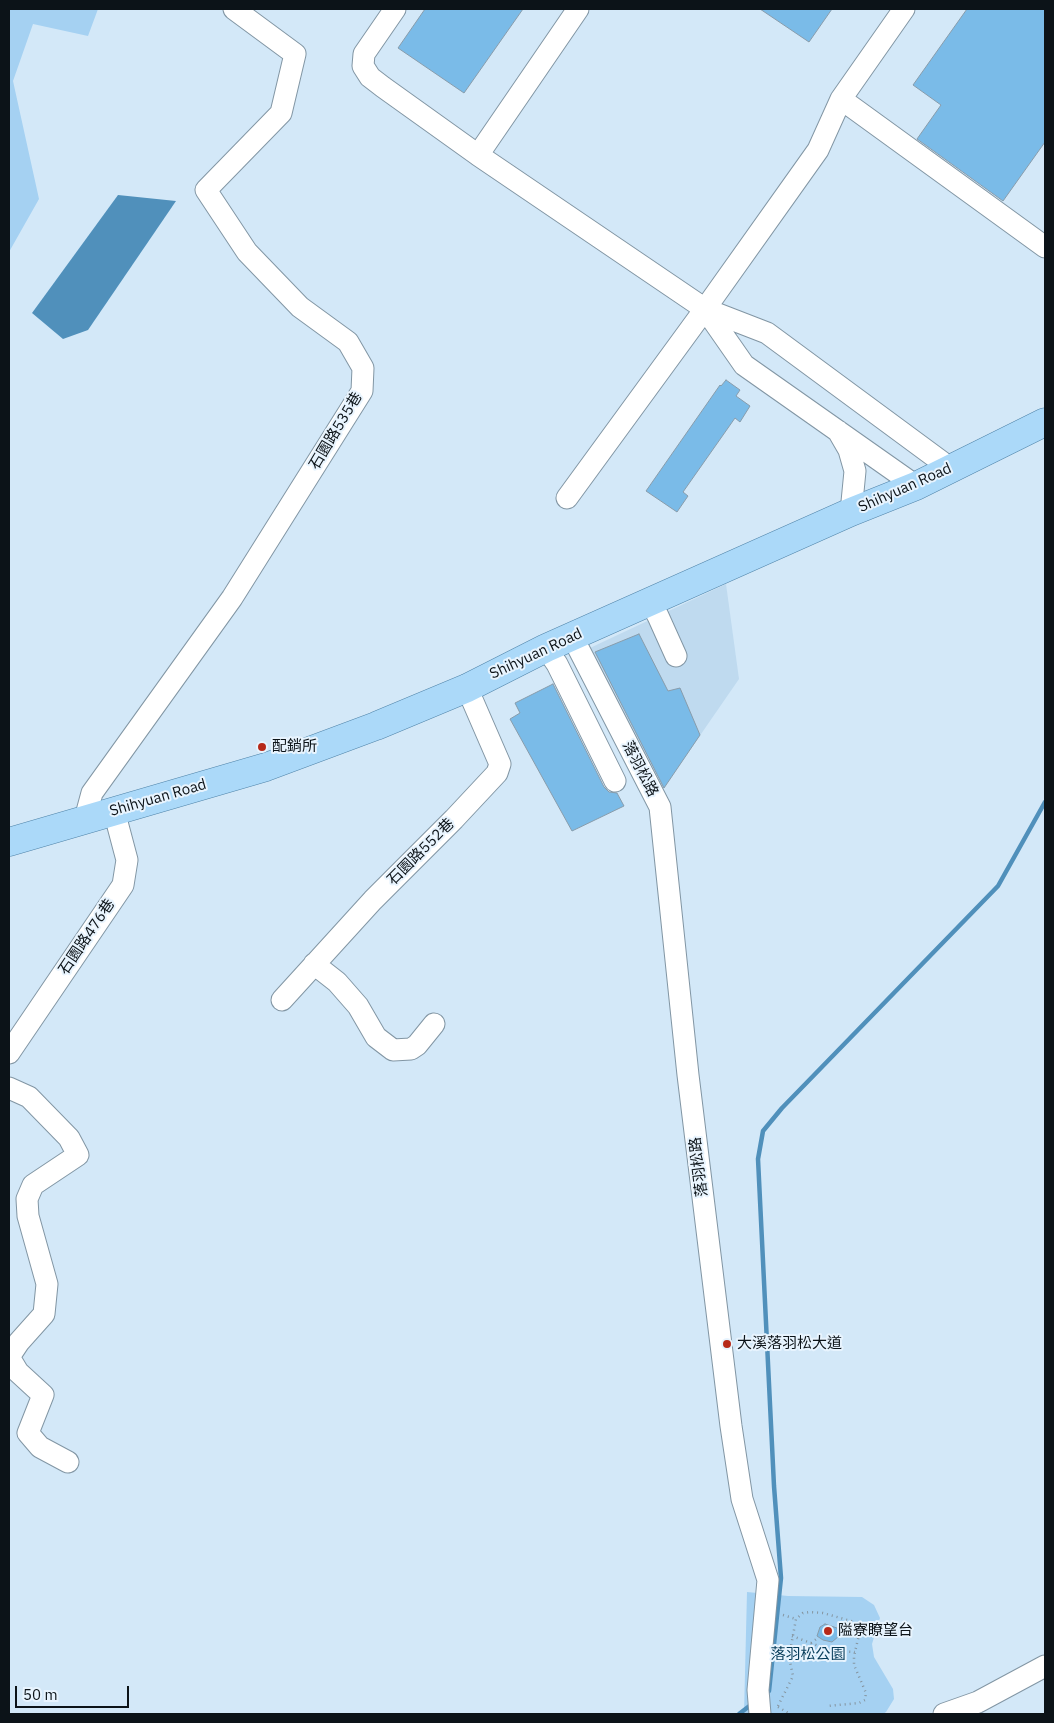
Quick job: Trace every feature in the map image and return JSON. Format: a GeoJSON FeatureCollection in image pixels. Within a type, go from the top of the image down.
{"type":"FeatureCollection","features":[{"type":"Feature","properties":{"kind":"main road","name":"Shihyuan Road"},"geometry":{"type":"LineString","coordinates":[[9,842],[266,767],[376,726],[466,688],[572,636],[851,512],[916,486],[1045,422]]}},
{"type":"Feature","properties":{"kind":"street","name":"石園路535巷"},"geometry":{"type":"LineString","coordinates":[[85,820],[92,793],[232,598],[362,391],[364,368],[348,342],[300,308],[247,252],[206,190],[281,113],[295,54],[234,9]]}},
{"type":"Feature","properties":{"kind":"street"},"geometry":{"type":"LineString","coordinates":[[395,9],[364,54],[364,66],[370,77],[382,88],[705,309],[767,333],[950,468]]}},
{"type":"Feature","properties":{"kind":"street"},"geometry":{"type":"LineString","coordinates":[[478,155],[578,9]]}},
{"type":"Feature","properties":{"kind":"street"},"geometry":{"type":"LineString","coordinates":[[567,498],[818,150],[842,99],[904,9]]}},
{"type":"Feature","properties":{"kind":"street"},"geometry":{"type":"LineString","coordinates":[[842,99],[1045,246]]}},
{"type":"Feature","properties":{"kind":"street"},"geometry":{"type":"LineString","coordinates":[[705,309],[744,365],[916,486]]}},
{"type":"Feature","properties":{"kind":"street"},"geometry":{"type":"LineString","coordinates":[[838,431],[848,450],[855,472],[851,512]]}},
{"type":"Feature","properties":{"kind":"street"},"geometry":{"type":"LineString","coordinates":[[650,602],[676,656]]}},
{"type":"Feature","properties":{"kind":"street","name":"落羽松路"},"geometry":{"type":"LineString","coordinates":[[572,636],[660,807],[688,1075],[731,1426],[742,1499],[768,1580],[766,1707]]}},
{"type":"Feature","properties":{"kind":"street"},"geometry":{"type":"LineString","coordinates":[[546,648],[557,664],[615,781]]}},
{"type":"Feature","properties":{"kind":"street","name":"石園路552巷"},"geometry":{"type":"LineString","coordinates":[[282,1000],[373,900],[497,773],[500,764],[466,688]]}},
{"type":"Feature","properties":{"kind":"street","name":"石園路476巷"},"geometry":{"type":"LineString","coordinates":[[9,1052],[123,885],[127,860],[114,811]]}},
{"type":"Feature","properties":{"kind":"street"},"geometry":{"type":"LineString","coordinates":[[314,964],[337,982],[358,1006],[376,1037],[394,1050],[411,1049],[417,1045],[434,1024]]}},
{"type":"Feature","properties":{"kind":"street"},"geometry":{"type":"LineString","coordinates":[[9,1088],[29,1097],[69,1138],[78,1155],[33,1185],[27,1200],[28,1216],[47,1284],[44,1314],[19,1342],[9,1357],[18,1372],[43,1395],[28,1433],[40,1447],[68,1462]]}},
{"type":"Feature","properties":{"kind":"street"},"geometry":{"type":"LineString","coordinates":[[944,1714],[978,1702],[1045,1666]]}},
{"type":"Feature","properties":{"kind":"path"},"geometry":{"type":"LineString","coordinates":[[790,1714],[766,1707],[792,1676],[789,1656],[792,1636],[796,1619],[803,1613],[823,1613],[851,1621],[858,1627],[859,1635],[854,1665],[866,1693],[865,1700],[859,1703],[828,1706]]}},
{"type":"Feature","properties":{"kind":"path"},"geometry":{"type":"LineString","coordinates":[[785,1616],[796,1619]]}},
{"type":"Feature","properties":{"kind":"path"},"geometry":{"type":"LineString","coordinates":[[792,1636],[832,1651],[855,1652]]}},
{"type":"Feature","properties":{"kind":"path"},"geometry":{"type":"LineString","coordinates":[[811,1643],[819,1637]]}},
{"type":"Feature","properties":{"kind":"shaded area"},"geometry":{"type":"Polygon","coordinates":[[[118,195],[176,201],[88,330],[63,339],[32,313],[118,195]]]}},
{"type":"Feature","properties":{"kind":"shaded area"},"geometry":{"type":"Polygon","coordinates":[[[726,584],[739,679],[661,792],[590,648],[726,584]]]}},
{"type":"Feature","properties":{"kind":"green space"},"geometry":{"type":"Polygon","coordinates":[[[9,9],[98,9],[88,36],[33,24],[13,81],[39,199],[9,252],[9,9]]]}},
{"type":"Feature","properties":{"kind":"green space","name":"落羽松公園"},"geometry":{"type":"Polygon","coordinates":[[[747,1592],[788,1596],[862,1597],[874,1605],[880,1618],[872,1644],[874,1657],[893,1689],[894,1699],[886,1712],[883,1714],[744,1714],[747,1592]]]}},
{"type":"Feature","properties":{"kind":"building"},"geometry":{"type":"Polygon","coordinates":[[[425,9],[523,9],[464,93],[398,48],[425,9]]]}},
{"type":"Feature","properties":{"kind":"building"},"geometry":{"type":"Polygon","coordinates":[[[760,9],[832,9],[809,42],[760,9]]]}},
{"type":"Feature","properties":{"kind":"building"},"geometry":{"type":"Polygon","coordinates":[[[967,9],[1045,9],[1045,142],[1003,201],[917,139],[941,105],[913,85],[967,9]]]}},
{"type":"Feature","properties":{"kind":"building"},"geometry":{"type":"Polygon","coordinates":[[[726,380],[740,390],[736,396],[750,406],[740,422],[735,418],[683,492],[688,496],[677,512],[646,491],[720,385],[726,380]]]}},
{"type":"Feature","properties":{"kind":"building"},"geometry":{"type":"Polygon","coordinates":[[[639,634],[668,691],[680,688],[700,735],[664,788],[595,652],[639,634]]]}},
{"type":"Feature","properties":{"kind":"building"},"geometry":{"type":"Polygon","coordinates":[[[553,684],[604,787],[609,792],[617,793],[624,806],[572,831],[510,719],[520,713],[515,703],[553,684]]]}},
{"type":"Feature","properties":{"kind":"building","name":"隘寮瞭望台"},"geometry":{"type":"Polygon","coordinates":[[[825,1624],[837,1628],[839,1636],[832,1642],[817,1636],[820,1627],[825,1624]]]}},
{"type":"Feature","properties":{"kind":"waterway"},"geometry":{"type":"LineString","coordinates":[[764,1695],[769,1691],[781,1578],[774,1486],[758,1159],[763,1131],[782,1108],[998,886],[1045,802]]}},
{"type":"Feature","properties":{"kind":"waterway"},"geometry":{"type":"LineString","coordinates":[[739,1714],[752,1704]]}},
{"type":"Feature","properties":{"kind":"place","name":"配銷所"},"geometry":{"type":"Point","coordinates":[262,747]}},
{"type":"Feature","properties":{"kind":"place","name":"大溪落羽松大道"},"geometry":{"type":"Point","coordinates":[727,1344]}},
{"type":"Feature","properties":{"kind":"place","name":"隘寮瞭望台"},"geometry":{"type":"Point","coordinates":[828,1631]}}]}
